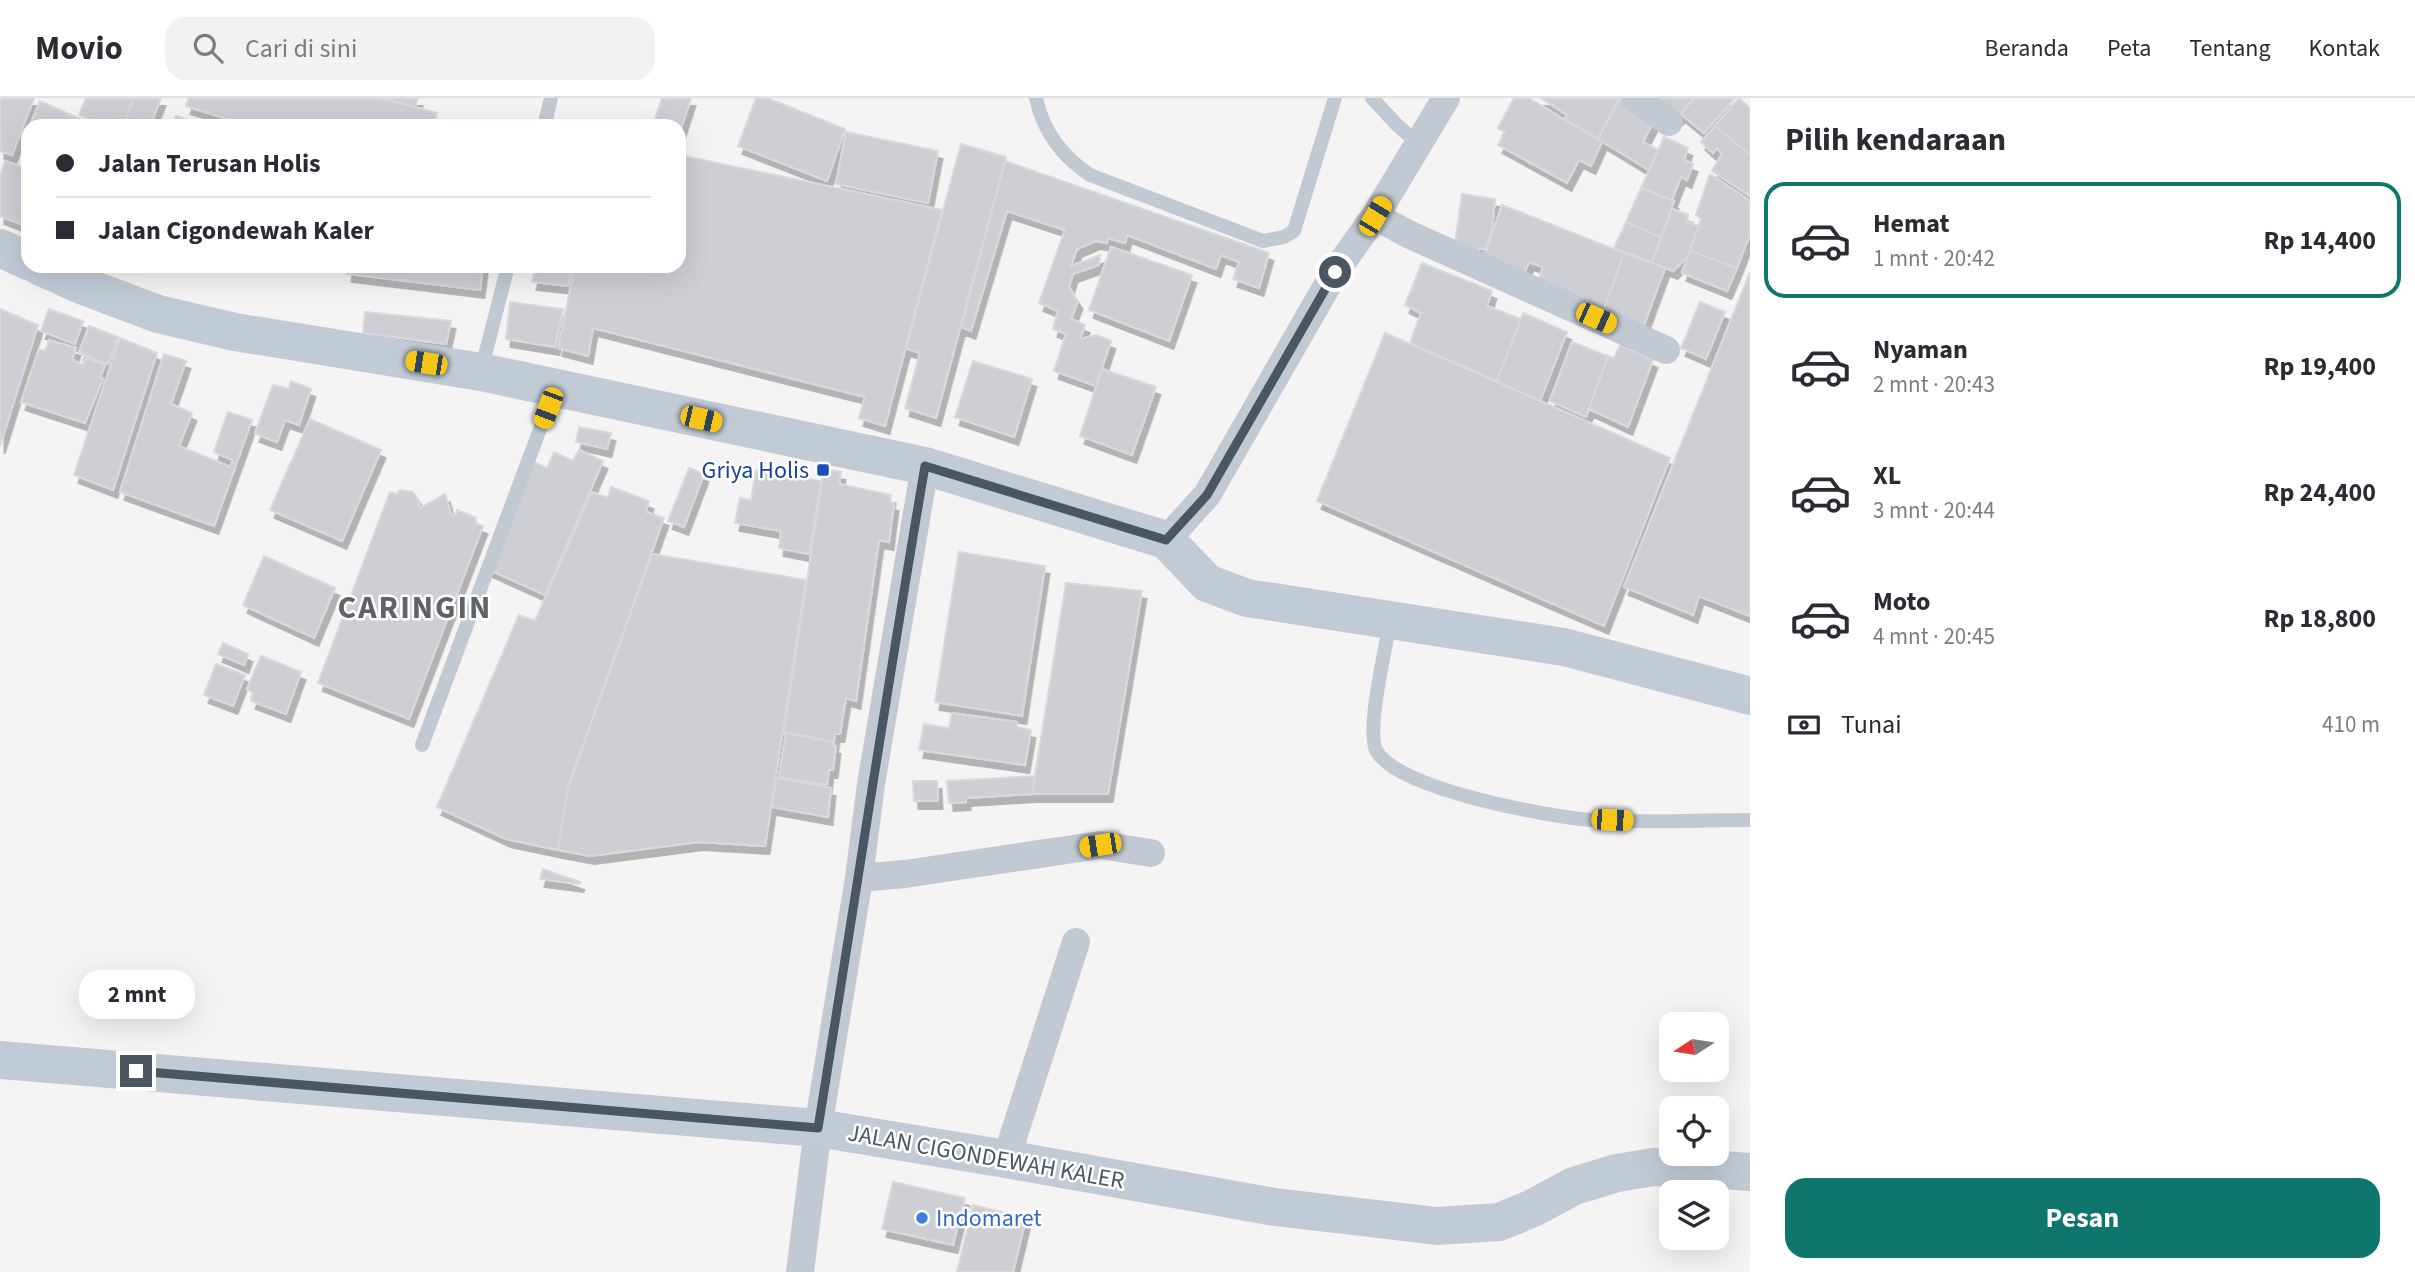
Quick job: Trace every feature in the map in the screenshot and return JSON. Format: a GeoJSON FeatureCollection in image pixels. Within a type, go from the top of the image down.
{"type":"FeatureCollection","features":[{"type":"Feature","properties":{"kind":"main road"},"geometry":{"type":"LineString","coordinates":[[0,248],[21,258]]}},
{"type":"Feature","properties":{"kind":"main road"},"geometry":{"type":"LineString","coordinates":[[54,273],[158,314],[234,332],[481,372],[925,466],[1166,540],[1207,583],[1247,598],[1564,646],[1750,696]]}},
{"type":"Feature","properties":{"kind":"main road","name":"JALAN CIGONDEWAH KALER"},"geometry":{"type":"LineString","coordinates":[[0,1060],[818,1128],[1275,1207],[1437,1226],[1499,1222],[1574,1186],[1617,1173],[1653,1167],[1750,1172]]}},
{"type":"Feature","properties":{"kind":"street"},"geometry":{"type":"LineString","coordinates":[[1166,540],[1207,495],[1335,272],[1375,216],[1446,98]]}},
{"type":"Feature","properties":{"kind":"street"},"geometry":{"type":"LineString","coordinates":[[1634,98],[1669,122]]}},
{"type":"Feature","properties":{"kind":"street"},"geometry":{"type":"LineString","coordinates":[[1375,216],[1408,234],[1666,350]]}},
{"type":"Feature","properties":{"kind":"street"},"geometry":{"type":"LineString","coordinates":[[800,1272],[818,1128],[859,878],[871,784],[925,466]]}},
{"type":"Feature","properties":{"kind":"street"},"geometry":{"type":"LineString","coordinates":[[859,878],[905,874],[1100,845],[1151,853]]}},
{"type":"Feature","properties":{"kind":"street"},"geometry":{"type":"LineString","coordinates":[[1006,1159],[1076,942]]}},
{"type":"Feature","properties":{"kind":"lane"},"geometry":{"type":"LineString","coordinates":[[546,119],[551,98]]}},
{"type":"Feature","properties":{"kind":"lane"},"geometry":{"type":"LineString","coordinates":[[1036,98],[1051,136],[1068,158],[1090,175],[1264,241],[1284,237],[1294,231],[1335,98]]}},
{"type":"Feature","properties":{"kind":"lane"},"geometry":{"type":"LineString","coordinates":[[1372,98],[1396,125],[1419,144]]}},
{"type":"Feature","properties":{"kind":"lane"},"geometry":{"type":"LineString","coordinates":[[481,372],[506,273]]}},
{"type":"Feature","properties":{"kind":"lane"},"geometry":{"type":"LineString","coordinates":[[422,745],[556,387]]}},
{"type":"Feature","properties":{"kind":"lane"},"geometry":{"type":"LineString","coordinates":[[1391,620],[1372,730],[1376,751],[1390,766],[1418,781],[1502,804],[1589,819],[1750,820]]}},
{"type":"Feature","properties":{"kind":"building"},"geometry":{"type":"Polygon","coordinates":[[[0,98],[34,98],[26,119],[21,119],[21,132],[12,155],[0,151],[0,98]]]}},
{"type":"Feature","properties":{"kind":"building"},"geometry":{"type":"Polygon","coordinates":[[[86,98],[134,98],[126,119],[88,119],[79,115],[86,98]]]}},
{"type":"Feature","properties":{"kind":"building"},"geometry":{"type":"Polygon","coordinates":[[[134,98],[161,98],[153,119],[126,119],[134,98]]]}},
{"type":"Feature","properties":{"kind":"building"},"geometry":{"type":"Polygon","coordinates":[[[189,98],[382,98],[437,113],[435,119],[228,119],[186,106],[189,98]]]}},
{"type":"Feature","properties":{"kind":"building"},"geometry":{"type":"Polygon","coordinates":[[[382,98],[418,98],[415,107],[382,98]]]}},
{"type":"Feature","properties":{"kind":"building"},"geometry":{"type":"Polygon","coordinates":[[[662,98],[691,98],[684,119],[655,119],[662,98]]]}},
{"type":"Feature","properties":{"kind":"building"},"geometry":{"type":"Polygon","coordinates":[[[756,98],[767,98],[845,129],[827,181],[738,146],[756,98]]]}},
{"type":"Feature","properties":{"kind":"building"},"geometry":{"type":"Polygon","coordinates":[[[1514,98],[1528,98],[1602,142],[1591,166],[1579,160],[1567,183],[1498,145],[1505,132],[1498,128],[1514,98]]]}},
{"type":"Feature","properties":{"kind":"building"},"geometry":{"type":"Polygon","coordinates":[[[1541,98],[1619,98],[1598,139],[1565,119],[1567,115],[1541,98]]]}},
{"type":"Feature","properties":{"kind":"building"},"geometry":{"type":"Polygon","coordinates":[[[1620,98],[1654,121],[1643,142],[1658,150],[1649,170],[1598,139],[1620,98]]]}},
{"type":"Feature","properties":{"kind":"building"},"geometry":{"type":"Polygon","coordinates":[[[1658,98],[1694,98],[1678,117],[1658,98]]]}},
{"type":"Feature","properties":{"kind":"building"},"geometry":{"type":"Polygon","coordinates":[[[1694,98],[1735,98],[1704,133],[1681,114],[1694,98]]]}},
{"type":"Feature","properties":{"kind":"building"},"geometry":{"type":"Polygon","coordinates":[[[1739,98],[1750,108],[1750,155],[1715,126],[1739,98]]]}},
{"type":"Feature","properties":{"kind":"building"},"geometry":{"type":"Polygon","coordinates":[[[40,101],[80,119],[33,119],[40,101]]]}},
{"type":"Feature","properties":{"kind":"building"},"geometry":{"type":"Polygon","coordinates":[[[1715,126],[1750,155],[1750,196],[1712,171],[1722,154],[1717,148],[1713,153],[1701,142],[1715,126]]]}},
{"type":"Feature","properties":{"kind":"building"},"geometry":{"type":"Polygon","coordinates":[[[846,132],[938,151],[928,203],[836,184],[846,132]]]}},
{"type":"Feature","properties":{"kind":"building"},"geometry":{"type":"Polygon","coordinates":[[[1664,137],[1688,148],[1684,160],[1693,164],[1687,180],[1681,177],[1672,200],[1641,188],[1664,137]]]}},
{"type":"Feature","properties":{"kind":"building"},"geometry":{"type":"Polygon","coordinates":[[[961,144],[1006,157],[936,418],[905,408],[920,353],[906,348],[961,144]]]}},
{"type":"Feature","properties":{"kind":"building"},"geometry":{"type":"Polygon","coordinates":[[[686,156],[942,210],[885,426],[859,418],[865,397],[593,328],[588,356],[558,348],[574,273],[686,273],[686,156]]]}},
{"type":"Feature","properties":{"kind":"building"},"geometry":{"type":"Polygon","coordinates":[[[5,161],[21,167],[21,224],[0,216],[0,177],[5,161]]]}},
{"type":"Feature","properties":{"kind":"building"},"geometry":{"type":"Polygon","coordinates":[[[1005,161],[1269,253],[1259,288],[1233,279],[1239,262],[1221,255],[1216,269],[1127,235],[1125,243],[1108,238],[1107,243],[1096,241],[1077,249],[1071,266],[1100,255],[1099,265],[1073,274],[1069,287],[1078,301],[1071,319],[1085,325],[1080,339],[1097,335],[1111,341],[1096,386],[1054,371],[1066,334],[1053,329],[1058,311],[1039,303],[1065,230],[1007,211],[971,331],[961,327],[1005,161]]]}},
{"type":"Feature","properties":{"kind":"building"},"geometry":{"type":"Polygon","coordinates":[[[1710,174],[1750,201],[1750,234],[1737,268],[1690,251],[1701,219],[1696,215],[1710,174]]]}},
{"type":"Feature","properties":{"kind":"building"},"geometry":{"type":"Polygon","coordinates":[[[1641,188],[1674,201],[1661,237],[1626,222],[1641,188]]]}},
{"type":"Feature","properties":{"kind":"building"},"geometry":{"type":"Polygon","coordinates":[[[1462,194],[1495,199],[1492,229],[1485,250],[1479,248],[1478,255],[1455,243],[1462,194]]]}},
{"type":"Feature","properties":{"kind":"building"},"geometry":{"type":"Polygon","coordinates":[[[1502,205],[1624,253],[1604,309],[1537,284],[1543,267],[1529,262],[1523,276],[1483,261],[1502,205]]]}},
{"type":"Feature","properties":{"kind":"building"},"geometry":{"type":"Polygon","coordinates":[[[1672,209],[1688,215],[1687,222],[1699,226],[1687,257],[1673,271],[1652,262],[1672,209]]]}},
{"type":"Feature","properties":{"kind":"building"},"geometry":{"type":"Polygon","coordinates":[[[1626,222],[1661,237],[1652,262],[1614,248],[1626,222]]]}},
{"type":"Feature","properties":{"kind":"building"},"geometry":{"type":"Polygon","coordinates":[[[1111,247],[1192,275],[1169,341],[1089,310],[1111,247]]]}},
{"type":"Feature","properties":{"kind":"building"},"geometry":{"type":"Polygon","coordinates":[[[1690,251],[1737,268],[1727,291],[1682,273],[1690,251]]]}},
{"type":"Feature","properties":{"kind":"building"},"geometry":{"type":"Polygon","coordinates":[[[1624,253],[1665,268],[1641,333],[1604,309],[1624,253]]]}},
{"type":"Feature","properties":{"kind":"building"},"geometry":{"type":"Polygon","coordinates":[[[1422,263],[1492,291],[1487,306],[1521,319],[1497,381],[1410,343],[1421,313],[1405,305],[1422,263]]]}},
{"type":"Feature","properties":{"kind":"building"},"geometry":{"type":"Polygon","coordinates":[[[1750,272],[1750,616],[1699,596],[1693,615],[1624,587],[1750,272]]]}},
{"type":"Feature","properties":{"kind":"building"},"geometry":{"type":"Polygon","coordinates":[[[347,273],[482,273],[480,290],[347,273]]]}},
{"type":"Feature","properties":{"kind":"building"},"geometry":{"type":"Polygon","coordinates":[[[534,273],[571,273],[568,286],[532,282],[534,273]]]}},
{"type":"Feature","properties":{"kind":"building"},"geometry":{"type":"Polygon","coordinates":[[[510,302],[563,309],[555,347],[506,339],[510,302]]]}},
{"type":"Feature","properties":{"kind":"building"},"geometry":{"type":"Polygon","coordinates":[[[1700,302],[1725,312],[1706,359],[1681,348],[1700,302]]]}},
{"type":"Feature","properties":{"kind":"building"},"geometry":{"type":"Polygon","coordinates":[[[0,309],[38,325],[0,446],[0,309]]]}},
{"type":"Feature","properties":{"kind":"building"},"geometry":{"type":"Polygon","coordinates":[[[49,309],[83,321],[75,344],[41,331],[49,309]]]}},
{"type":"Feature","properties":{"kind":"building"},"geometry":{"type":"Polygon","coordinates":[[[365,312],[451,321],[446,344],[363,333],[365,312]]]}},
{"type":"Feature","properties":{"kind":"building"},"geometry":{"type":"Polygon","coordinates":[[[1523,313],[1567,332],[1540,401],[1497,381],[1523,313]]]}},
{"type":"Feature","properties":{"kind":"building"},"geometry":{"type":"Polygon","coordinates":[[[89,326],[118,337],[108,364],[79,353],[89,326]]]}},
{"type":"Feature","properties":{"kind":"building"},"geometry":{"type":"Polygon","coordinates":[[[1385,333],[1670,458],[1604,626],[1317,501],[1385,333]]]}},
{"type":"Feature","properties":{"kind":"building"},"geometry":{"type":"Polygon","coordinates":[[[120,338],[157,353],[113,490],[74,475],[120,338]]]}},
{"type":"Feature","properties":{"kind":"building"},"geometry":{"type":"Polygon","coordinates":[[[49,340],[76,348],[72,360],[83,365],[86,358],[105,365],[100,377],[103,379],[85,423],[21,402],[39,349],[45,351],[49,340]]]}},
{"type":"Feature","properties":{"kind":"building"},"geometry":{"type":"Polygon","coordinates":[[[1572,342],[1608,356],[1586,417],[1550,401],[1572,342]]]}},
{"type":"Feature","properties":{"kind":"building"},"geometry":{"type":"Polygon","coordinates":[[[1620,345],[1653,360],[1628,427],[1589,409],[1608,356],[1614,358],[1620,345]]]}},
{"type":"Feature","properties":{"kind":"building"},"geometry":{"type":"Polygon","coordinates":[[[164,354],[186,361],[171,404],[192,413],[179,446],[230,467],[233,460],[214,452],[228,412],[252,420],[214,526],[120,492],[164,354]]]}},
{"type":"Feature","properties":{"kind":"building"},"geometry":{"type":"Polygon","coordinates":[[[973,361],[1032,379],[1014,437],[955,417],[973,361]]]}},
{"type":"Feature","properties":{"kind":"building"},"geometry":{"type":"Polygon","coordinates":[[[1102,369],[1156,387],[1132,455],[1080,436],[1102,369]]]}},
{"type":"Feature","properties":{"kind":"building"},"geometry":{"type":"Polygon","coordinates":[[[291,381],[311,389],[299,425],[285,420],[277,442],[255,434],[273,385],[289,389],[291,381]]]}},
{"type":"Feature","properties":{"kind":"building"},"geometry":{"type":"Polygon","coordinates":[[[310,419],[381,450],[342,541],[270,510],[310,419]]]}},
{"type":"Feature","properties":{"kind":"building"},"geometry":{"type":"Polygon","coordinates":[[[579,427],[611,433],[607,449],[576,442],[579,427]]]}},
{"type":"Feature","properties":{"kind":"building"},"geometry":{"type":"Polygon","coordinates":[[[579,450],[603,461],[545,595],[488,569],[534,462],[547,468],[554,452],[573,461],[579,450]]]}},
{"type":"Feature","properties":{"kind":"building"},"geometry":{"type":"Polygon","coordinates":[[[689,468],[704,474],[684,527],[668,521],[689,468]]]}},
{"type":"Feature","properties":{"kind":"building"},"geometry":{"type":"Polygon","coordinates":[[[824,469],[841,472],[839,484],[891,495],[890,502],[894,503],[889,542],[879,540],[856,701],[846,698],[840,734],[835,734],[834,742],[784,732],[824,469]]]}},
{"type":"Feature","properties":{"kind":"building"},"geometry":{"type":"Polygon","coordinates":[[[756,470],[821,481],[809,554],[779,548],[781,531],[735,523],[740,498],[751,500],[756,470]]]}},
{"type":"Feature","properties":{"kind":"building"},"geometry":{"type":"Polygon","coordinates":[[[611,487],[649,501],[646,512],[664,518],[568,787],[558,850],[506,839],[437,807],[519,615],[535,621],[592,492],[608,498],[611,487]]]}},
{"type":"Feature","properties":{"kind":"building"},"geometry":{"type":"Polygon","coordinates":[[[400,490],[413,492],[420,508],[445,494],[451,514],[456,515],[457,510],[475,517],[477,524],[483,526],[409,719],[318,683],[390,492],[397,494],[400,490]]]}},
{"type":"Feature","properties":{"kind":"building"},"geometry":{"type":"Polygon","coordinates":[[[959,552],[1045,566],[1022,716],[935,702],[959,552]]]}},
{"type":"Feature","properties":{"kind":"building"},"geometry":{"type":"Polygon","coordinates":[[[652,554],[806,580],[765,846],[699,842],[590,856],[558,850],[568,788],[652,554]]]}},
{"type":"Feature","properties":{"kind":"building"},"geometry":{"type":"Polygon","coordinates":[[[264,556],[335,588],[314,638],[243,605],[264,556]]]}},
{"type":"Feature","properties":{"kind":"building"},"geometry":{"type":"Polygon","coordinates":[[[1066,583],[1142,591],[1108,794],[1032,794],[1066,583]]]}},
{"type":"Feature","properties":{"kind":"building"},"geometry":{"type":"Polygon","coordinates":[[[223,643],[248,654],[244,665],[218,654],[223,643]]]}},
{"type":"Feature","properties":{"kind":"building"},"geometry":{"type":"Polygon","coordinates":[[[261,656],[301,672],[286,714],[251,701],[254,693],[247,689],[261,656]]]}},
{"type":"Feature","properties":{"kind":"building"},"geometry":{"type":"Polygon","coordinates":[[[216,664],[245,675],[233,706],[204,695],[216,664]]]}},
{"type":"Feature","properties":{"kind":"building"},"geometry":{"type":"Polygon","coordinates":[[[952,713],[1017,722],[1017,727],[1031,730],[1025,765],[919,750],[924,724],[949,728],[952,713]]]}},
{"type":"Feature","properties":{"kind":"building"},"geometry":{"type":"Polygon","coordinates":[[[786,733],[834,742],[833,745],[836,746],[833,770],[829,770],[827,785],[779,777],[786,733]]]}},
{"type":"Feature","properties":{"kind":"building"},"geometry":{"type":"Polygon","coordinates":[[[1034,776],[1032,794],[966,798],[966,802],[949,803],[947,781],[1034,776]]]}},
{"type":"Feature","properties":{"kind":"building"},"geometry":{"type":"Polygon","coordinates":[[[776,778],[831,788],[828,817],[772,807],[776,778]]]}},
{"type":"Feature","properties":{"kind":"building"},"geometry":{"type":"Polygon","coordinates":[[[913,781],[937,781],[938,801],[914,801],[913,781]]]}},
{"type":"Feature","properties":{"kind":"building"},"geometry":{"type":"Polygon","coordinates":[[[543,869],[580,882],[540,879],[543,869]]]}},
{"type":"Feature","properties":{"kind":"building","name":"Indomaret"},"geometry":{"type":"Polygon","coordinates":[[[893,1182],[965,1198],[953,1245],[882,1229],[893,1182]]]}},
{"type":"Feature","properties":{"kind":"building"},"geometry":{"type":"Polygon","coordinates":[[[973,1205],[1026,1218],[1013,1272],[957,1272],[973,1205]]]}},
{"type":"Feature","properties":{"kind":"place","name":"Griya Holis"},"geometry":{"type":"Point","coordinates":[823,470]}},
{"type":"Feature","properties":{"kind":"place","name":"Indomaret"},"geometry":{"type":"Point","coordinates":[922,1218]}},
{"type":"Feature","properties":{"kind":"district","name":"CARINGIN"},"geometry":{"type":"Point","coordinates":[415,608]}},
{"type":"Feature","properties":{"kind":"route"},"geometry":{"type":"LineString","coordinates":[[136,1071],[818,1128],[859,878],[871,784],[925,466],[1166,540],[1207,495],[1335,272]]}}]}
